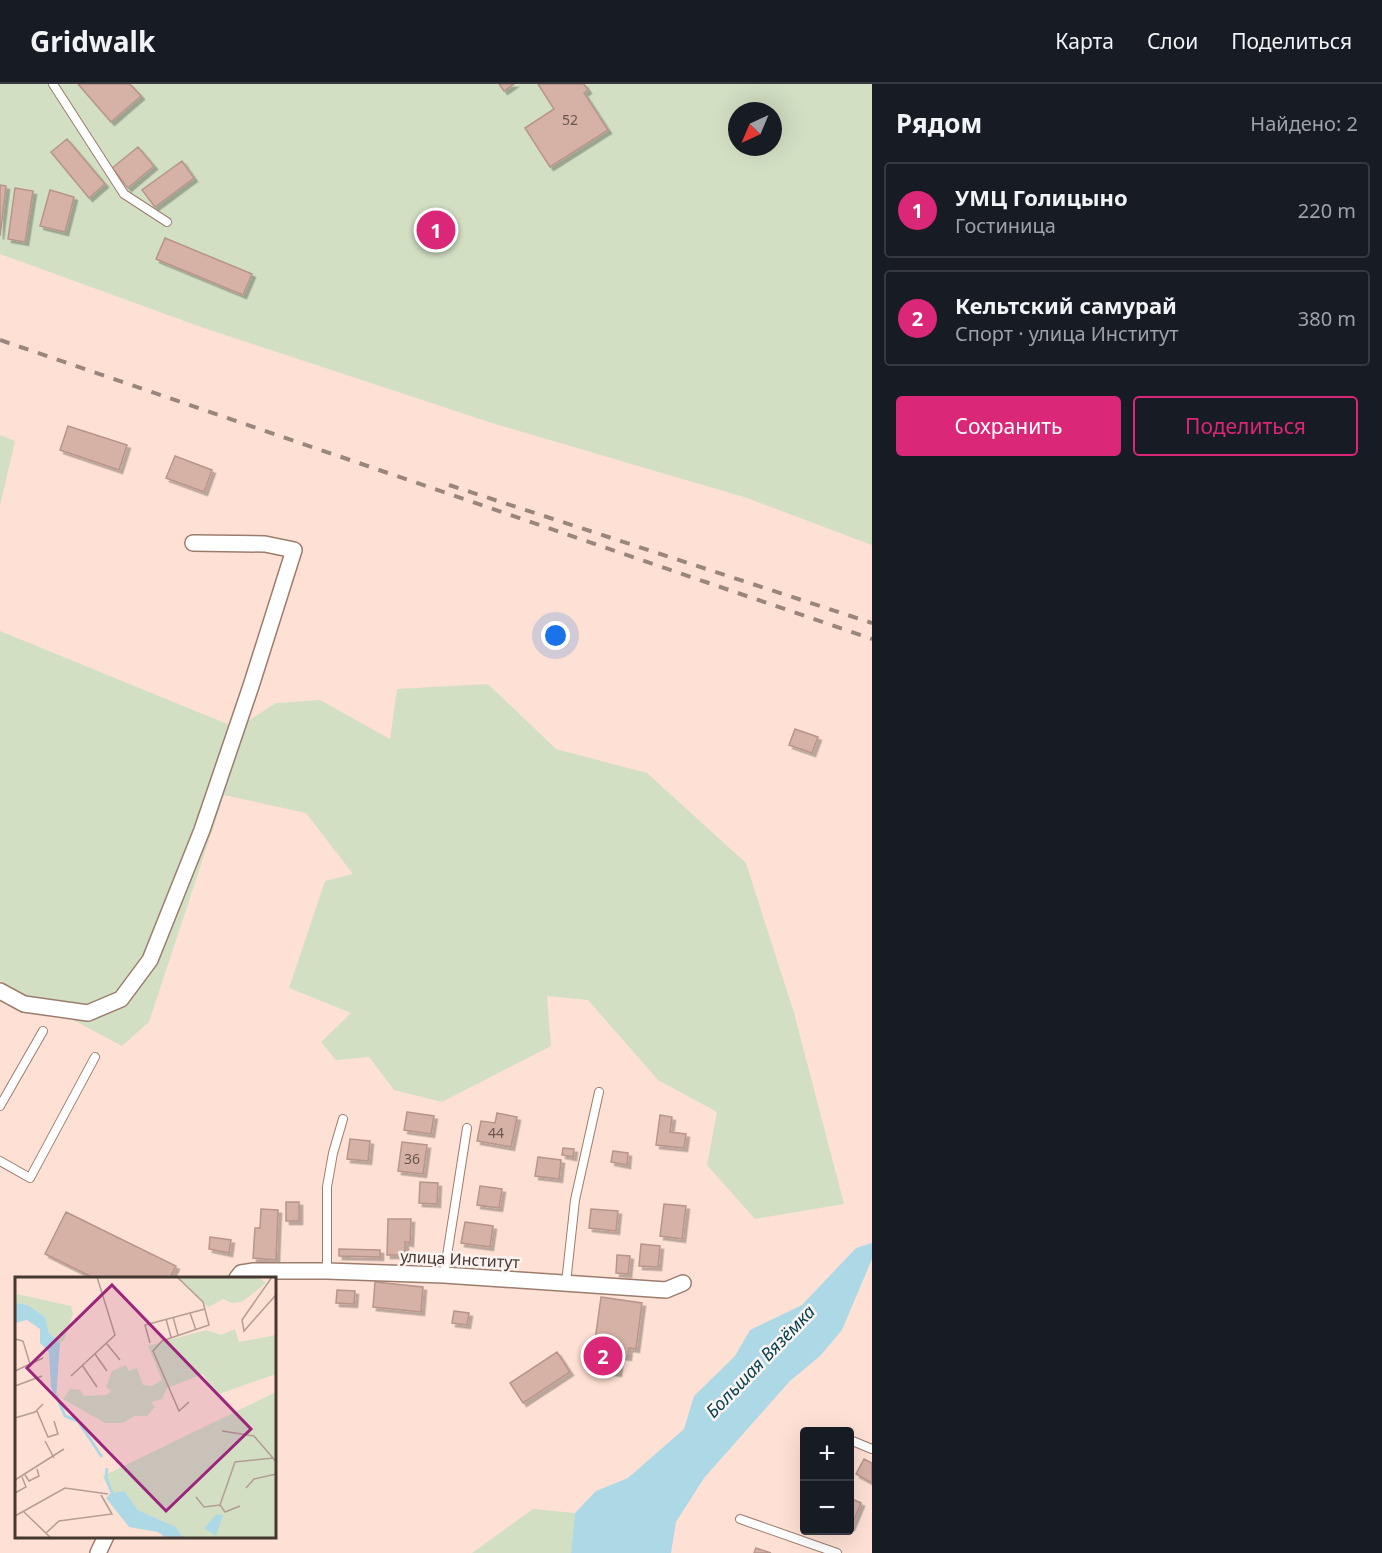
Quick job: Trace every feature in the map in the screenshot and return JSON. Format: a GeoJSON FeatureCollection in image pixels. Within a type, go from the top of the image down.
{"type":"FeatureCollection","features":[{"type":"Feature","properties":{"kind":"street"},"geometry":{"type":"LineString","coordinates":[[0,991],[24,1004],[88,1013],[121,999],[150,960],[202,830],[294,550],[265,544],[193,543]]}},
{"type":"Feature","properties":{"kind":"street","name":"улица Институт"},"geometry":{"type":"LineString","coordinates":[[238,1277],[241,1273],[254,1271],[327,1271],[444,1275],[666,1290],[682,1283]]}},
{"type":"Feature","properties":{"kind":"street"},"geometry":{"type":"LineString","coordinates":[[98,1553],[105,1538]]}},
{"type":"Feature","properties":{"kind":"lane"},"geometry":{"type":"LineString","coordinates":[[53,84],[124,194],[167,222]]}},
{"type":"Feature","properties":{"kind":"lane"},"geometry":{"type":"LineString","coordinates":[[0,1107],[43,1031]]}},
{"type":"Feature","properties":{"kind":"lane"},"geometry":{"type":"LineString","coordinates":[[0,1161],[30,1178],[95,1057]]}},
{"type":"Feature","properties":{"kind":"lane"},"geometry":{"type":"LineString","coordinates":[[566,1283],[575,1200],[600,1092]]}},
{"type":"Feature","properties":{"kind":"lane"},"geometry":{"type":"LineString","coordinates":[[327,1271],[327,1187],[333,1153],[343,1119]]}},
{"type":"Feature","properties":{"kind":"lane"},"geometry":{"type":"LineString","coordinates":[[444,1275],[467,1128]]}},
{"type":"Feature","properties":{"kind":"lane"},"geometry":{"type":"LineString","coordinates":[[854,1442],[872,1449]]}},
{"type":"Feature","properties":{"kind":"lane"},"geometry":{"type":"LineString","coordinates":[[740,1519],[837,1553]]}},
{"type":"Feature","properties":{"kind":"green space"},"geometry":{"type":"Polygon","coordinates":[[[0,84],[872,84],[872,545],[747,498],[495,424],[201,327],[0,254],[0,84]]]}},
{"type":"Feature","properties":{"kind":"green space"},"geometry":{"type":"Polygon","coordinates":[[[0,435],[15,441],[0,506],[0,435]]]}},
{"type":"Feature","properties":{"kind":"green space"},"geometry":{"type":"Polygon","coordinates":[[[0,631],[237,728],[276,703],[320,700],[390,739],[397,689],[488,684],[556,749],[647,773],[746,863],[794,1013],[844,1204],[755,1219],[707,1165],[717,1112],[658,1080],[588,1000],[547,996],[551,1046],[442,1102],[394,1090],[369,1057],[336,1060],[321,1042],[351,1013],[289,988],[325,881],[353,874],[306,813],[224,795],[149,1022],[122,1046],[0,981],[0,631]]]}},
{"type":"Feature","properties":{"kind":"green space"},"geometry":{"type":"Polygon","coordinates":[[[533,1509],[575,1513],[571,1553],[472,1553],[533,1509]]]}},
{"type":"Feature","properties":{"kind":"water","name":"Большая Вязёмка"},"geometry":{"type":"Polygon","coordinates":[[[872,1243],[872,1259],[842,1330],[820,1356],[790,1381],[704,1478],[676,1522],[671,1553],[571,1553],[575,1513],[596,1491],[628,1478],[684,1429],[694,1396],[735,1356],[750,1330],[802,1305],[856,1248],[872,1243]]]}},
{"type":"Feature","properties":{"kind":"building"},"geometry":{"type":"Polygon","coordinates":[[[78,84],[130,84],[141,96],[111,122],[78,84]]]}},
{"type":"Feature","properties":{"kind":"building"},"geometry":{"type":"Polygon","coordinates":[[[499,84],[514,84],[504,91],[499,84]]]}},
{"type":"Feature","properties":{"kind":"building"},"geometry":{"type":"Polygon","coordinates":[[[538,84],[584,84],[588,90],[584,93],[608,130],[550,167],[525,128],[554,109],[538,84]]]}},
{"type":"Feature","properties":{"kind":"building"},"geometry":{"type":"Polygon","coordinates":[[[67,139],[105,184],[89,198],[51,152],[67,139]]]}},
{"type":"Feature","properties":{"kind":"building"},"geometry":{"type":"Polygon","coordinates":[[[138,147],[154,166],[128,188],[112,168],[138,147]]]}},
{"type":"Feature","properties":{"kind":"building"},"geometry":{"type":"Polygon","coordinates":[[[182,161],[194,178],[155,207],[142,190],[182,161]]]}},
{"type":"Feature","properties":{"kind":"building"},"geometry":{"type":"Polygon","coordinates":[[[0,185],[6,186],[0,236],[0,185]]]}},
{"type":"Feature","properties":{"kind":"building"},"geometry":{"type":"Polygon","coordinates":[[[15,188],[33,191],[25,242],[8,239],[15,188]]]}},
{"type":"Feature","properties":{"kind":"building"},"geometry":{"type":"Polygon","coordinates":[[[50,190],[74,197],[65,232],[40,226],[50,190]]]}},
{"type":"Feature","properties":{"kind":"building"},"geometry":{"type":"Polygon","coordinates":[[[165,238],[252,274],[243,295],[156,259],[165,238]]]}},
{"type":"Feature","properties":{"kind":"building"},"geometry":{"type":"Polygon","coordinates":[[[68,426],[127,445],[119,470],[60,450],[68,426]]]}},
{"type":"Feature","properties":{"kind":"building"},"geometry":{"type":"Polygon","coordinates":[[[175,456],[212,470],[204,492],[166,478],[175,456]]]}},
{"type":"Feature","properties":{"kind":"building"},"geometry":{"type":"Polygon","coordinates":[[[795,729],[818,737],[812,753],[789,745],[795,729]]]}},
{"type":"Feature","properties":{"kind":"building"},"geometry":{"type":"Polygon","coordinates":[[[407,1112],[434,1116],[431,1134],[404,1130],[407,1112]]]}},
{"type":"Feature","properties":{"kind":"building"},"geometry":{"type":"Polygon","coordinates":[[[497,1113],[517,1117],[511,1147],[477,1141],[481,1121],[495,1123],[497,1113]]]}},
{"type":"Feature","properties":{"kind":"building"},"geometry":{"type":"Polygon","coordinates":[[[660,1115],[672,1117],[670,1132],[686,1134],[684,1148],[656,1145],[660,1115]]]}},
{"type":"Feature","properties":{"kind":"building"},"geometry":{"type":"Polygon","coordinates":[[[350,1139],[370,1141],[368,1161],[347,1159],[350,1139]]]}},
{"type":"Feature","properties":{"kind":"building"},"geometry":{"type":"Polygon","coordinates":[[[402,1142],[427,1145],[423,1174],[398,1171],[402,1142]]]}},
{"type":"Feature","properties":{"kind":"building"},"geometry":{"type":"Polygon","coordinates":[[[563,1148],[574,1149],[573,1157],[562,1155],[563,1148]]]}},
{"type":"Feature","properties":{"kind":"building"},"geometry":{"type":"Polygon","coordinates":[[[613,1151],[628,1153],[627,1165],[611,1162],[613,1151]]]}},
{"type":"Feature","properties":{"kind":"building"},"geometry":{"type":"Polygon","coordinates":[[[538,1157],[561,1160],[559,1179],[535,1176],[538,1157]]]}},
{"type":"Feature","properties":{"kind":"building"},"geometry":{"type":"Polygon","coordinates":[[[420,1182],[438,1183],[437,1204],[419,1203],[420,1182]]]}},
{"type":"Feature","properties":{"kind":"building"},"geometry":{"type":"Polygon","coordinates":[[[480,1186],[502,1189],[499,1208],[477,1205],[480,1186]]]}},
{"type":"Feature","properties":{"kind":"building"},"geometry":{"type":"Polygon","coordinates":[[[286,1202],[299,1202],[299,1221],[286,1221],[286,1202]]]}},
{"type":"Feature","properties":{"kind":"building"},"geometry":{"type":"Polygon","coordinates":[[[664,1204],[686,1206],[682,1239],[660,1236],[664,1204]]]}},
{"type":"Feature","properties":{"kind":"building"},"geometry":{"type":"Polygon","coordinates":[[[261,1209],[278,1210],[276,1260],[253,1258],[255,1228],[260,1228],[261,1209]]]}},
{"type":"Feature","properties":{"kind":"building"},"geometry":{"type":"Polygon","coordinates":[[[591,1209],[618,1211],[616,1231],[589,1228],[591,1209]]]}},
{"type":"Feature","properties":{"kind":"building"},"geometry":{"type":"Polygon","coordinates":[[[66,1212],[176,1266],[170,1277],[92,1277],[45,1254],[66,1212]]]}},
{"type":"Feature","properties":{"kind":"building"},"geometry":{"type":"Polygon","coordinates":[[[388,1219],[411,1219],[410,1243],[405,1242],[405,1255],[387,1255],[388,1219]]]}},
{"type":"Feature","properties":{"kind":"building"},"geometry":{"type":"Polygon","coordinates":[[[465,1222],[493,1226],[490,1247],[461,1243],[465,1222]]]}},
{"type":"Feature","properties":{"kind":"building"},"geometry":{"type":"Polygon","coordinates":[[[210,1237],[231,1240],[229,1253],[209,1249],[210,1237]]]}},
{"type":"Feature","properties":{"kind":"building"},"geometry":{"type":"Polygon","coordinates":[[[641,1244],[660,1246],[658,1267],[639,1266],[641,1244]]]}},
{"type":"Feature","properties":{"kind":"building"},"geometry":{"type":"Polygon","coordinates":[[[339,1249],[380,1250],[380,1257],[339,1256],[339,1249]]]}},
{"type":"Feature","properties":{"kind":"building"},"geometry":{"type":"Polygon","coordinates":[[[617,1255],[630,1256],[628,1274],[616,1273],[617,1255]]]}},
{"type":"Feature","properties":{"kind":"building"},"geometry":{"type":"Polygon","coordinates":[[[375,1282],[423,1287],[421,1312],[373,1307],[375,1282]]]}},
{"type":"Feature","properties":{"kind":"building"},"geometry":{"type":"Polygon","coordinates":[[[337,1290],[355,1291],[354,1304],[336,1303],[337,1290]]]}},
{"type":"Feature","properties":{"kind":"building"},"geometry":{"type":"Polygon","coordinates":[[[601,1297],[642,1303],[636,1349],[629,1348],[628,1357],[620,1356],[618,1373],[591,1369],[601,1297]]]}},
{"type":"Feature","properties":{"kind":"building"},"geometry":{"type":"Polygon","coordinates":[[[454,1311],[469,1313],[467,1325],[452,1323],[454,1311]]]}},
{"type":"Feature","properties":{"kind":"building"},"geometry":{"type":"Polygon","coordinates":[[[557,1352],[570,1372],[523,1403],[510,1383],[557,1352]]]}},
{"type":"Feature","properties":{"kind":"building"},"geometry":{"type":"Polygon","coordinates":[[[864,1459],[872,1463],[872,1483],[856,1474],[864,1459]]]}},
{"type":"Feature","properties":{"kind":"building"},"geometry":{"type":"Polygon","coordinates":[[[854,1500],[861,1503],[854,1520],[854,1500]]]}},
{"type":"Feature","properties":{"kind":"building"},"geometry":{"type":"Polygon","coordinates":[[[756,1548],[771,1553],[754,1553],[756,1548]]]}},
{"type":"Feature","properties":{"kind":"railway"},"geometry":{"type":"LineString","coordinates":[[0,340],[872,639]]}},
{"type":"Feature","properties":{"kind":"railway"},"geometry":{"type":"LineString","coordinates":[[449,485],[872,623]]}},
{"type":"Feature","properties":{"kind":"place","name":"УМЦ Голицыно"},"geometry":{"type":"Point","coordinates":[436,230]}},
{"type":"Feature","properties":{"kind":"place","name":"Кельтский самурай"},"geometry":{"type":"Point","coordinates":[603,1356]}}]}
